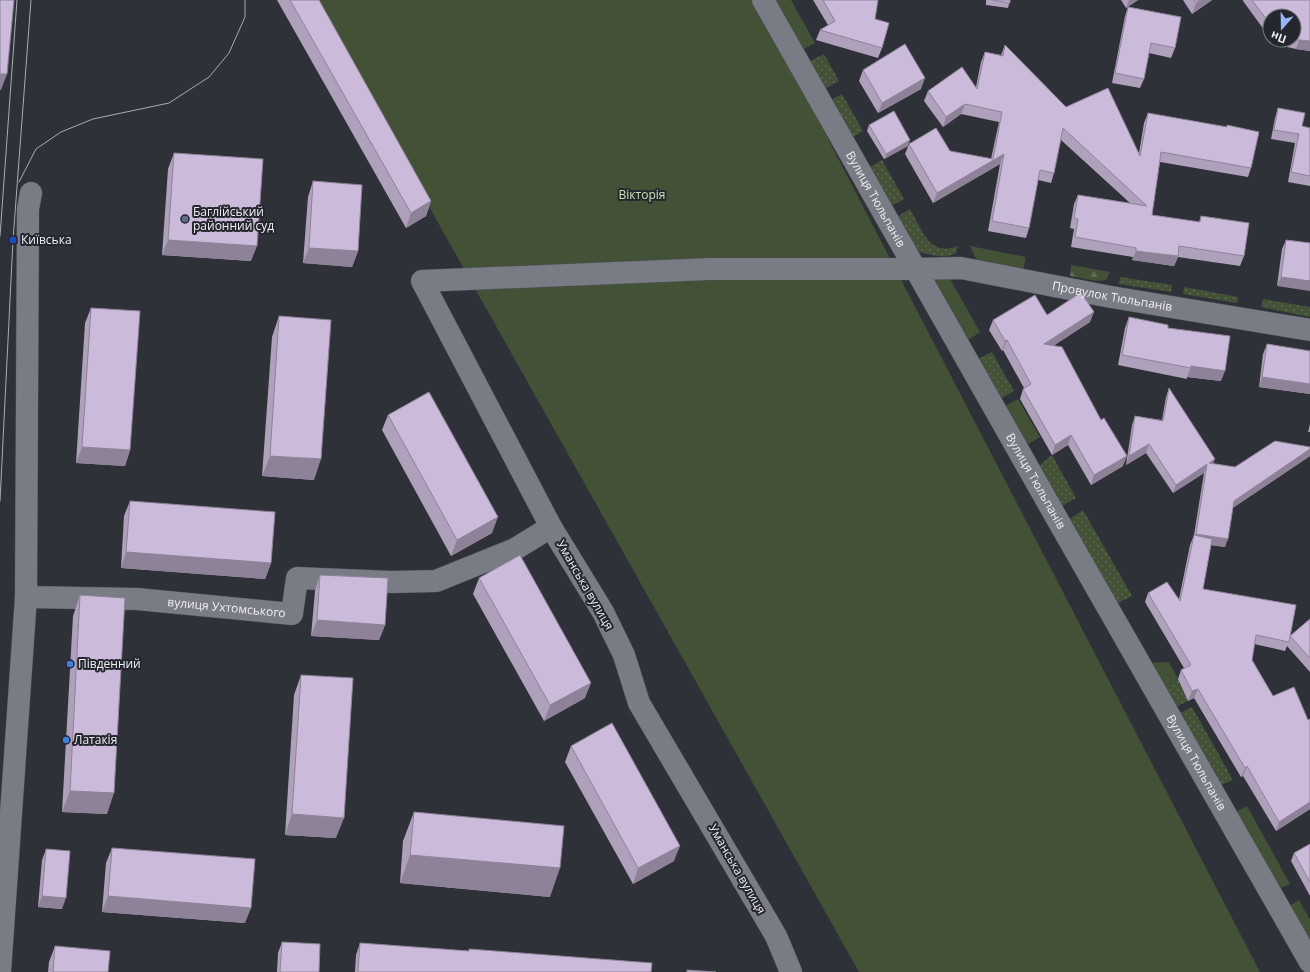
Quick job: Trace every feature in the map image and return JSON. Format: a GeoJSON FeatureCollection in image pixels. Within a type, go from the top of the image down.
{"type":"FeatureCollection","features":[{"type":"Feature","properties":{"kind":"street","name":"Вулиця Тюльпанів"},"geometry":{"type":"LineString","coordinates":[[763,0],[914,270],[1132,647],[1310,962]]}},
{"type":"Feature","properties":{"kind":"street"},"geometry":{"type":"LineString","coordinates":[[0,972],[26,597],[28,216],[31,193]]}},
{"type":"Feature","properties":{"kind":"street","name":"Провулок Тюльпанів"},"geometry":{"type":"LineString","coordinates":[[422,282],[710,269],[914,270],[961,268],[1111,297],[1310,330]]}},
{"type":"Feature","properties":{"kind":"street","name":"Уманська вулиця"},"geometry":{"type":"LineString","coordinates":[[422,282],[551,527],[603,612],[624,655],[639,703],[776,936],[791,972]]}},
{"type":"Feature","properties":{"kind":"street","name":"вулиця Ухтомського"},"geometry":{"type":"LineString","coordinates":[[26,597],[137,599],[292,614],[297,578],[391,582],[436,581],[515,550],[551,527]]}},
{"type":"Feature","properties":{"kind":"green space","name":"Вікторія"},"geometry":{"type":"Polygon","coordinates":[[[313,0],[756,0],[1260,972],[859,972],[313,0]]]}},
{"type":"Feature","properties":{"kind":"green space"},"geometry":{"type":"Polygon","coordinates":[[[771,0],[791,0],[815,43],[800,51],[771,0]]]}},
{"type":"Feature","properties":{"kind":"green space"},"geometry":{"type":"Polygon","coordinates":[[[824,54],[839,81],[822,90],[806,63],[824,54]]]}},
{"type":"Feature","properties":{"kind":"green space"},"geometry":{"type":"Polygon","coordinates":[[[842,94],[863,131],[850,139],[829,101],[842,94]]]}},
{"type":"Feature","properties":{"kind":"green space"},"geometry":{"type":"Polygon","coordinates":[[[882,160],[904,199],[889,207],[866,169],[882,160]]]}},
{"type":"Feature","properties":{"kind":"green space"},"geometry":{"type":"Polygon","coordinates":[[[910,209],[923,233],[933,245],[940,248],[958,246],[956,253],[941,256],[915,251],[895,218],[910,209]]]}},
{"type":"Feature","properties":{"kind":"green space"},"geometry":{"type":"Polygon","coordinates":[[[970,246],[1026,257],[1023,271],[980,262],[975,257],[970,246]]]}},
{"type":"Feature","properties":{"kind":"green space"},"geometry":{"type":"Polygon","coordinates":[[[1071,265],[1110,272],[1106,280],[1097,281],[1070,276],[1071,265]]]}},
{"type":"Feature","properties":{"kind":"green space"},"geometry":{"type":"Polygon","coordinates":[[[936,272],[950,279],[980,332],[968,340],[932,282],[936,272]]]}},
{"type":"Feature","properties":{"kind":"green space"},"geometry":{"type":"Polygon","coordinates":[[[1120,277],[1172,285],[1171,292],[1119,284],[1120,277]]]}},
{"type":"Feature","properties":{"kind":"green space"},"geometry":{"type":"Polygon","coordinates":[[[1184,287],[1238,297],[1237,303],[1183,294],[1184,287]]]}},
{"type":"Feature","properties":{"kind":"green space"},"geometry":{"type":"Polygon","coordinates":[[[1263,299],[1310,307],[1310,317],[1261,307],[1263,299]]]}},
{"type":"Feature","properties":{"kind":"green space"},"geometry":{"type":"Polygon","coordinates":[[[992,352],[1014,391],[1002,398],[978,359],[992,352]]]}},
{"type":"Feature","properties":{"kind":"green space"},"geometry":{"type":"Polygon","coordinates":[[[1018,399],[1040,437],[1027,445],[1005,406],[1018,399]]]}},
{"type":"Feature","properties":{"kind":"green space"},"geometry":{"type":"Polygon","coordinates":[[[1052,455],[1076,498],[1062,506],[1038,467],[1052,455]]]}},
{"type":"Feature","properties":{"kind":"green space"},"geometry":{"type":"Polygon","coordinates":[[[1083,510],[1132,596],[1116,604],[1068,520],[1083,510]]]}},
{"type":"Feature","properties":{"kind":"green space"},"geometry":{"type":"Polygon","coordinates":[[[1169,662],[1178,679],[1161,689],[1146,663],[1169,662]]]}},
{"type":"Feature","properties":{"kind":"green space"},"geometry":{"type":"Polygon","coordinates":[[[1178,679],[1188,701],[1172,709],[1161,689],[1178,679]]]}},
{"type":"Feature","properties":{"kind":"green space"},"geometry":{"type":"Polygon","coordinates":[[[1192,707],[1233,780],[1214,788],[1174,716],[1192,707]]]}},
{"type":"Feature","properties":{"kind":"green space"},"geometry":{"type":"Polygon","coordinates":[[[1247,806],[1290,884],[1274,891],[1230,815],[1247,806]]]}},
{"type":"Feature","properties":{"kind":"green space"},"geometry":{"type":"Polygon","coordinates":[[[1299,900],[1310,920],[1310,953],[1284,909],[1299,900]]]}},
{"type":"Feature","properties":{"kind":"building"},"geometry":{"type":"Polygon","coordinates":[[[0,0],[14,0],[7,74],[0,74],[0,0]]]}},
{"type":"Feature","properties":{"kind":"building"},"geometry":{"type":"Polygon","coordinates":[[[290,0],[319,0],[431,201],[411,213],[290,0]]]}},
{"type":"Feature","properties":{"kind":"building"},"geometry":{"type":"Polygon","coordinates":[[[823,0],[878,0],[875,19],[889,23],[882,48],[820,30],[835,21],[823,0]]]}},
{"type":"Feature","properties":{"kind":"building"},"geometry":{"type":"Polygon","coordinates":[[[993,0],[1010,0],[1010,3],[993,0]]]}},
{"type":"Feature","properties":{"kind":"building"},"geometry":{"type":"Polygon","coordinates":[[[1252,0],[1310,0],[1310,41],[1302,40],[1302,8],[1262,8],[1262,13],[1252,0]]]}},
{"type":"Feature","properties":{"kind":"building"},"geometry":{"type":"Polygon","coordinates":[[[1128,7],[1181,17],[1175,48],[1151,43],[1144,79],[1115,73],[1128,7]]]}},
{"type":"Feature","properties":{"kind":"building"},"geometry":{"type":"Polygon","coordinates":[[[905,44],[925,78],[882,103],[863,70],[905,44]]]}},
{"type":"Feature","properties":{"kind":"building"},"geometry":{"type":"Polygon","coordinates":[[[1005,45],[1066,107],[1108,88],[1140,156],[1148,113],[1227,127],[1227,125],[1259,132],[1251,168],[1161,152],[1152,215],[1200,222],[1201,216],[1249,223],[1244,256],[1179,246],[1178,256],[1136,251],[1136,248],[1075,237],[1078,219],[1074,218],[1078,195],[1147,206],[1063,128],[1054,173],[1040,170],[1029,228],[992,221],[1004,154],[937,193],[909,144],[936,128],[950,151],[993,159],[1002,112],[965,104],[946,117],[928,91],[962,67],[977,89],[985,52],[1003,56],[1005,45]]]}},
{"type":"Feature","properties":{"kind":"building"},"geometry":{"type":"Polygon","coordinates":[[[1278,108],[1305,113],[1302,126],[1310,128],[1310,176],[1291,172],[1299,134],[1274,130],[1278,108]]]}},
{"type":"Feature","properties":{"kind":"building"},"geometry":{"type":"Polygon","coordinates":[[[894,111],[910,140],[886,154],[869,125],[894,111]]]}},
{"type":"Feature","properties":{"kind":"building"},"geometry":{"type":"Polygon","coordinates":[[[174,153],[263,159],[257,246],[168,240],[174,153]]]}},
{"type":"Feature","properties":{"kind":"building"},"geometry":{"type":"Polygon","coordinates":[[[313,181],[362,185],[358,251],[309,248],[313,181]]]}},
{"type":"Feature","properties":{"kind":"building"},"geometry":{"type":"Polygon","coordinates":[[[1286,240],[1310,243],[1310,281],[1281,277],[1286,240]]]}},
{"type":"Feature","properties":{"kind":"building"},"geometry":{"type":"Polygon","coordinates":[[[1080,293],[1094,312],[1044,344],[1062,347],[1101,420],[1104,418],[1127,456],[1094,475],[1071,435],[1055,445],[1023,389],[1031,384],[1007,340],[1005,341],[993,320],[1035,295],[1047,315],[1080,293]]]}},
{"type":"Feature","properties":{"kind":"building"},"geometry":{"type":"Polygon","coordinates":[[[91,308],[140,311],[130,450],[82,447],[91,308]]]}},
{"type":"Feature","properties":{"kind":"building"},"geometry":{"type":"Polygon","coordinates":[[[279,316],[331,320],[321,459],[270,456],[279,316]]]}},
{"type":"Feature","properties":{"kind":"building"},"geometry":{"type":"Polygon","coordinates":[[[1129,317],[1168,325],[1168,328],[1230,336],[1225,371],[1191,366],[1191,368],[1122,355],[1129,317]]]}},
{"type":"Feature","properties":{"kind":"building"},"geometry":{"type":"Polygon","coordinates":[[[1267,344],[1310,351],[1310,384],[1262,377],[1267,344]]]}},
{"type":"Feature","properties":{"kind":"building"},"geometry":{"type":"Polygon","coordinates":[[[1169,388],[1215,459],[1209,463],[1235,467],[1275,441],[1310,447],[1310,449],[1234,501],[1228,539],[1196,534],[1207,464],[1176,485],[1149,444],[1129,456],[1135,416],[1163,421],[1169,388]]]}},
{"type":"Feature","properties":{"kind":"building"},"geometry":{"type":"Polygon","coordinates":[[[429,392],[498,517],[457,540],[388,415],[429,392]]]}},
{"type":"Feature","properties":{"kind":"building"},"geometry":{"type":"Polygon","coordinates":[[[130,501],[275,512],[271,563],[126,552],[130,501]]]}},
{"type":"Feature","properties":{"kind":"building"},"geometry":{"type":"Polygon","coordinates":[[[1194,535],[1212,539],[1203,589],[1296,605],[1289,642],[1256,635],[1252,660],[1273,696],[1294,687],[1308,720],[1310,719],[1310,802],[1279,822],[1247,766],[1245,768],[1198,689],[1192,691],[1181,670],[1191,665],[1148,593],[1167,582],[1180,601],[1194,535]]]}},
{"type":"Feature","properties":{"kind":"building"},"geometry":{"type":"Polygon","coordinates":[[[520,555],[591,683],[550,705],[479,578],[520,555]]]}},
{"type":"Feature","properties":{"kind":"building"},"geometry":{"type":"Polygon","coordinates":[[[320,575],[388,578],[385,625],[317,620],[320,575]]]}},
{"type":"Feature","properties":{"kind":"building"},"geometry":{"type":"Polygon","coordinates":[[[80,595],[125,598],[114,793],[70,791],[80,595]]]}},
{"type":"Feature","properties":{"kind":"building"},"geometry":{"type":"Polygon","coordinates":[[[1310,619],[1310,658],[1290,636],[1310,619]]]}},
{"type":"Feature","properties":{"kind":"building"},"geometry":{"type":"Polygon","coordinates":[[[301,675],[353,678],[344,818],[292,814],[301,675]]]}},
{"type":"Feature","properties":{"kind":"building"},"geometry":{"type":"Polygon","coordinates":[[[612,723],[680,846],[638,868],[571,746],[612,723]]]}},
{"type":"Feature","properties":{"kind":"building"},"geometry":{"type":"Polygon","coordinates":[[[414,812],[564,826],[560,868],[410,855],[414,812]]]}},
{"type":"Feature","properties":{"kind":"building"},"geometry":{"type":"Polygon","coordinates":[[[1310,844],[1310,882],[1294,853],[1310,844]]]}},
{"type":"Feature","properties":{"kind":"building"},"geometry":{"type":"Polygon","coordinates":[[[112,848],[255,859],[251,908],[108,896],[112,848]]]}},
{"type":"Feature","properties":{"kind":"building"},"geometry":{"type":"Polygon","coordinates":[[[46,849],[70,851],[66,898],[42,896],[46,849]]]}},
{"type":"Feature","properties":{"kind":"building"},"geometry":{"type":"Polygon","coordinates":[[[282,942],[320,944],[319,972],[280,972],[282,942]]]}},
{"type":"Feature","properties":{"kind":"building"},"geometry":{"type":"Polygon","coordinates":[[[360,943],[469,951],[469,949],[652,963],[651,972],[358,972],[360,943]]]}},
{"type":"Feature","properties":{"kind":"building"},"geometry":{"type":"Polygon","coordinates":[[[55,946],[110,951],[108,972],[53,972],[55,946]]]}},
{"type":"Feature","properties":{"kind":"building"},"geometry":{"type":"Polygon","coordinates":[[[687,970],[716,972],[687,972],[687,970]]]}},
{"type":"Feature","properties":{"kind":"tram line"},"geometry":{"type":"LineString","coordinates":[[0,236],[17,0]]}},
{"type":"Feature","properties":{"kind":"tram line"},"geometry":{"type":"LineString","coordinates":[[0,501],[13,240],[31,0]]}},
{"type":"Feature","properties":{"kind":"tram line"},"geometry":{"type":"LineString","coordinates":[[19,182],[36,149],[61,132],[93,119],[169,103],[209,77],[229,53],[245,17],[245,0]]}},
{"type":"Feature","properties":{"kind":"place","name":"Баглійський районний суд"},"geometry":{"type":"Point","coordinates":[185,219]}},
{"type":"Feature","properties":{"kind":"place","name":"Київська"},"geometry":{"type":"Point","coordinates":[13,240]}},
{"type":"Feature","properties":{"kind":"place","name":"Південний"},"geometry":{"type":"Point","coordinates":[70,664]}},
{"type":"Feature","properties":{"kind":"place","name":"Латакія"},"geometry":{"type":"Point","coordinates":[66,740]}}]}
